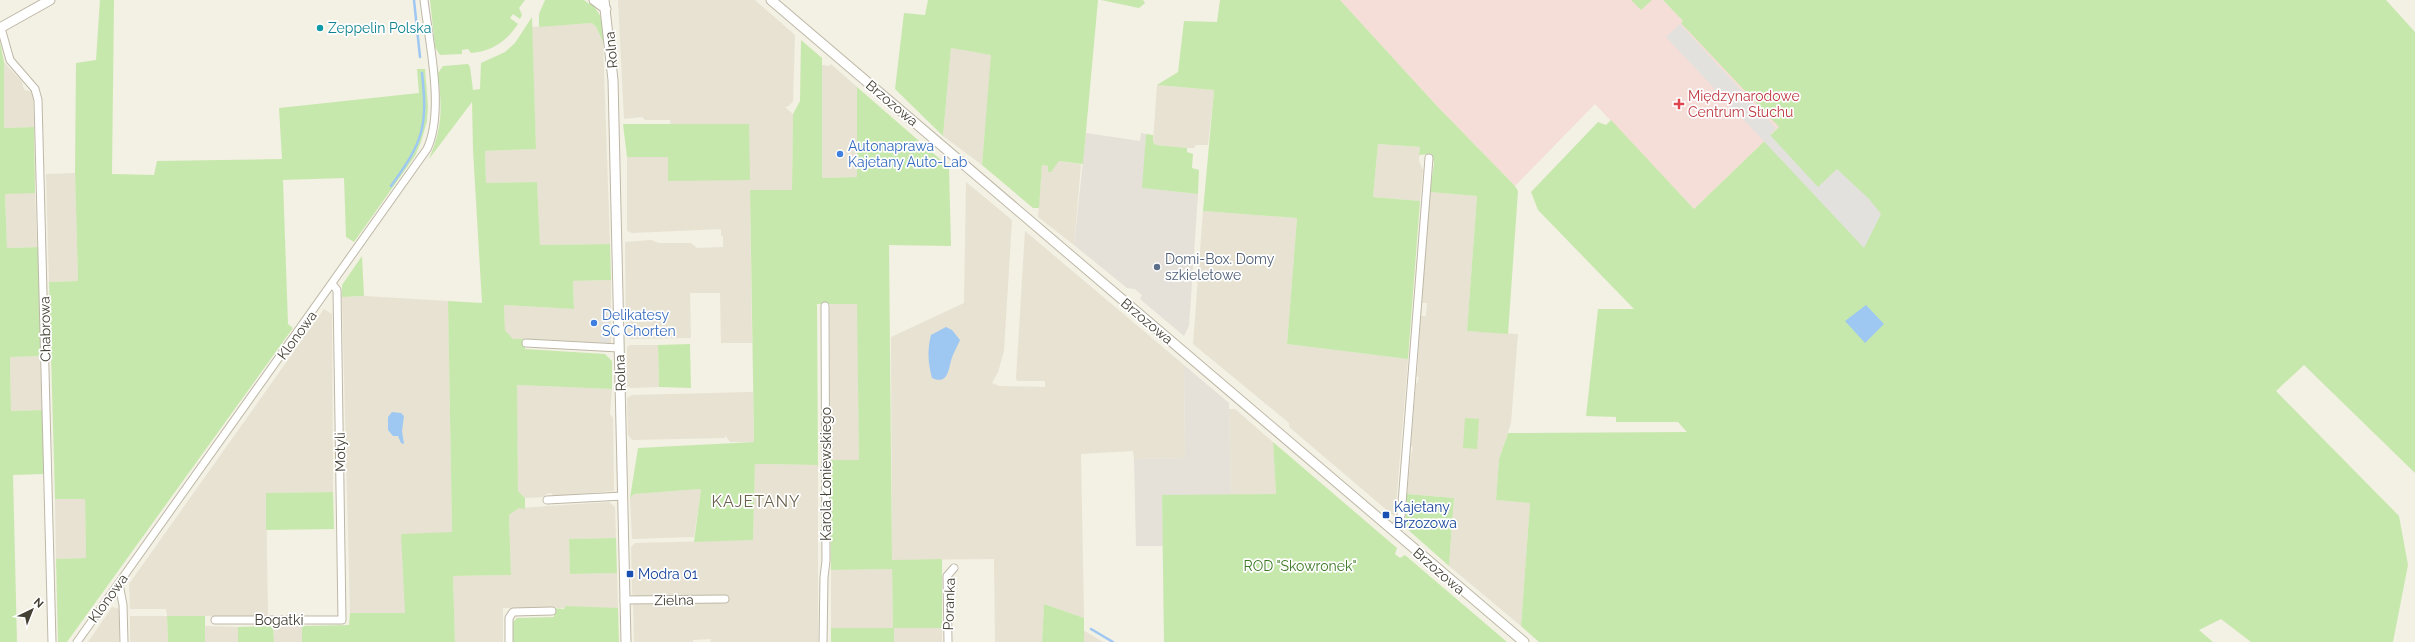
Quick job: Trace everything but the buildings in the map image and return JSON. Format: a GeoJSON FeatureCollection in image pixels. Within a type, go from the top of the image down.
{"type":"FeatureCollection","features":[{"type":"Feature","properties":{"kind":"street"},"geometry":{"type":"LineString","coordinates":[[0,28],[50,0]]}},
{"type":"Feature","properties":{"kind":"street","name":"Klonowa"},"geometry":{"type":"LineString","coordinates":[[77,642],[333,285],[418,164],[430,144],[436,112],[424,0]]}},
{"type":"Feature","properties":{"kind":"street","name":"Rolna"},"geometry":{"type":"LineString","coordinates":[[594,0],[605,5],[613,70],[626,642]]}},
{"type":"Feature","properties":{"kind":"street","name":"Brzozowa"},"geometry":{"type":"LineString","coordinates":[[771,0],[1524,642]]}},
{"type":"Feature","properties":{"kind":"street","name":"Chabrowa"},"geometry":{"type":"LineString","coordinates":[[0,28],[10,60],[35,89],[38,100],[52,642]]}},
{"type":"Feature","properties":{"kind":"street"},"geometry":{"type":"LineString","coordinates":[[1394,531],[1401,516],[1429,158]]}},
{"type":"Feature","properties":{"kind":"street","name":"Motyli"},"geometry":{"type":"LineString","coordinates":[[333,285],[337,290],[342,620]]}},
{"type":"Feature","properties":{"kind":"street","name":"Karola Łoniewskiego"},"geometry":{"type":"LineString","coordinates":[[823,642],[824,577],[826,561],[825,306]]}},
{"type":"Feature","properties":{"kind":"street"},"geometry":{"type":"LineString","coordinates":[[526,343],[619,348]]}},
{"type":"Feature","properties":{"kind":"street"},"geometry":{"type":"LineString","coordinates":[[547,500],[623,496]]}},
{"type":"Feature","properties":{"kind":"street","name":"Poranka"},"geometry":{"type":"LineString","coordinates":[[948,642],[947,576],[954,568]]}},
{"type":"Feature","properties":{"kind":"street"},"geometry":{"type":"LineString","coordinates":[[119,584],[123,605],[124,642]]}},
{"type":"Feature","properties":{"kind":"street","name":"Zielna"},"geometry":{"type":"LineString","coordinates":[[624,600],[724,599]]}},
{"type":"Feature","properties":{"kind":"street"},"geometry":{"type":"LineString","coordinates":[[509,642],[509,618],[513,612],[552,611]]}},
{"type":"Feature","properties":{"kind":"street","name":"Bogatki"},"geometry":{"type":"LineString","coordinates":[[215,620],[342,620]]}},
{"type":"Feature","properties":{"kind":"shaded area"},"geometry":{"type":"Polygon","coordinates":[[[618,0],[755,0],[795,35],[793,101],[789,106],[785,107],[793,114],[792,190],[750,191],[752,343],[721,343],[720,293],[690,293],[691,338],[630,339],[626,336],[625,242],[651,240],[659,243],[691,243],[697,248],[723,247],[723,236],[721,236],[721,229],[632,233],[627,231],[627,157],[669,157],[668,180],[749,124],[671,125],[670,120],[645,120],[642,117],[624,119],[618,0]]]}},
{"type":"Feature","properties":{"kind":"shaded area","name":"Międzynarodowe Centrum Słuchu"},"geometry":{"type":"Polygon","coordinates":[[[1340,0],[1663,0],[1781,125],[1694,209],[1595,104],[1515,186],[1436,105],[1340,0]]]}},
{"type":"Feature","properties":{"kind":"shaded area"},"geometry":{"type":"Polygon","coordinates":[[[592,23],[596,27],[603,42],[610,244],[540,245],[537,182],[486,183],[485,151],[536,149],[532,27],[592,23]]]}},
{"type":"Feature","properties":{"kind":"shaded area"},"geometry":{"type":"Polygon","coordinates":[[[1680,24],[1776,128],[1770,135],[1818,187],[1837,169],[1869,199],[1881,214],[1864,248],[1666,37],[1680,24]]]}},
{"type":"Feature","properties":{"kind":"shaded area"},"geometry":{"type":"Polygon","coordinates":[[[951,48],[992,55],[982,165],[943,136],[951,48]]]}},
{"type":"Feature","properties":{"kind":"shaded area"},"geometry":{"type":"Polygon","coordinates":[[[4,62],[22,82],[24,90],[33,92],[34,127],[4,128],[4,62]]]}},
{"type":"Feature","properties":{"kind":"shaded area"},"geometry":{"type":"Polygon","coordinates":[[[831,64],[857,87],[857,177],[822,178],[822,65],[829,66],[831,64]]]}},
{"type":"Feature","properties":{"kind":"shaded area"},"geometry":{"type":"Polygon","coordinates":[[[1157,85],[1214,90],[1208,145],[1196,145],[1194,148],[1187,148],[1156,145],[1153,142],[1157,85]]]}},
{"type":"Feature","properties":{"kind":"shaded area"},"geometry":{"type":"Polygon","coordinates":[[[1086,133],[1140,141],[1141,133],[1146,134],[1143,188],[1198,194],[1189,326],[1184,336],[1140,299],[1142,295],[1135,289],[1127,288],[1074,245],[1086,133]]]}},
{"type":"Feature","properties":{"kind":"shaded area"},"geometry":{"type":"Polygon","coordinates":[[[1378,144],[1420,147],[1419,161],[1423,170],[1420,201],[1373,197],[1378,144]]]}},
{"type":"Feature","properties":{"kind":"shaded area"},"geometry":{"type":"Polygon","coordinates":[[[1058,161],[1081,164],[1074,245],[1038,217],[1042,165],[1048,166],[1058,161]]]}},
{"type":"Feature","properties":{"kind":"shaded area"},"geometry":{"type":"Polygon","coordinates":[[[75,173],[78,281],[49,282],[46,174],[75,173]]]}},
{"type":"Feature","properties":{"kind":"shaded area"},"geometry":{"type":"Polygon","coordinates":[[[966,182],[1012,220],[1004,351],[998,372],[992,383],[999,386],[1045,387],[1045,381],[1017,381],[1016,378],[1025,231],[1184,365],[1185,458],[1134,459],[1133,451],[1081,454],[1084,618],[1044,604],[1042,642],[995,642],[994,559],[892,560],[891,337],[964,303],[966,182]]]}},
{"type":"Feature","properties":{"kind":"shaded area"},"geometry":{"type":"Polygon","coordinates":[[[1430,192],[1477,196],[1467,331],[1518,334],[1511,423],[1499,459],[1496,500],[1530,503],[1521,626],[1449,566],[1454,498],[1407,494],[1413,448],[1411,445],[1416,385],[1419,378],[1417,376],[1421,316],[1426,316],[1427,303],[1422,303],[1430,192]]]}},
{"type":"Feature","properties":{"kind":"shaded area"},"geometry":{"type":"Polygon","coordinates":[[[5,193],[35,193],[37,247],[7,248],[5,193]]]}},
{"type":"Feature","properties":{"kind":"shaded area"},"geometry":{"type":"Polygon","coordinates":[[[1203,211],[1297,218],[1287,344],[1408,359],[1395,517],[1289,427],[1289,423],[1193,344],[1203,211]]]}},
{"type":"Feature","properties":{"kind":"shaded area"},"geometry":{"type":"Polygon","coordinates":[[[611,280],[611,343],[513,339],[505,330],[504,305],[574,309],[573,281],[611,280]]]}},
{"type":"Feature","properties":{"kind":"shaded area"},"geometry":{"type":"Polygon","coordinates":[[[364,296],[448,301],[452,532],[405,614],[350,613],[342,297],[364,296]]]}},
{"type":"Feature","properties":{"kind":"shaded area"},"geometry":{"type":"Polygon","coordinates":[[[830,304],[858,304],[859,461],[830,460],[830,304]]]}},
{"type":"Feature","properties":{"kind":"shaded area"},"geometry":{"type":"Polygon","coordinates":[[[324,309],[332,314],[333,492],[266,493],[268,616],[167,616],[166,609],[130,609],[129,584],[324,309]]]}},
{"type":"Feature","properties":{"kind":"shaded area"},"geometry":{"type":"Polygon","coordinates":[[[601,313],[609,314],[609,344],[600,343],[601,313]]]}},
{"type":"Feature","properties":{"kind":"shaded area"},"geometry":{"type":"Polygon","coordinates":[[[630,345],[658,345],[659,387],[631,388],[627,386],[627,347],[630,345]]]}},
{"type":"Feature","properties":{"kind":"shaded area"},"geometry":{"type":"Polygon","coordinates":[[[40,356],[42,410],[11,411],[10,357],[40,356]]]}},
{"type":"Feature","properties":{"kind":"shaded area"},"geometry":{"type":"Polygon","coordinates":[[[1184,365],[1229,403],[1231,495],[1162,495],[1163,546],[1136,546],[1134,459],[1185,458],[1184,365]]]}},
{"type":"Feature","properties":{"kind":"shaded area"},"geometry":{"type":"Polygon","coordinates":[[[516,385],[612,389],[610,414],[613,418],[614,491],[554,496],[551,493],[546,494],[545,497],[525,498],[518,491],[516,385]]]}},
{"type":"Feature","properties":{"kind":"shaded area"},"geometry":{"type":"Polygon","coordinates":[[[753,392],[754,442],[730,442],[725,435],[725,438],[632,440],[628,435],[627,398],[632,395],[753,392]]]}},
{"type":"Feature","properties":{"kind":"shaded area"},"geometry":{"type":"Polygon","coordinates":[[[1229,409],[1235,409],[1273,442],[1276,494],[1231,495],[1229,409]]]}},
{"type":"Feature","properties":{"kind":"shaded area"},"geometry":{"type":"Polygon","coordinates":[[[755,464],[818,465],[818,642],[710,642],[711,639],[693,640],[693,642],[634,642],[633,602],[685,597],[680,594],[674,598],[636,598],[632,594],[631,547],[635,543],[753,540],[755,464]]]}},
{"type":"Feature","properties":{"kind":"shaded area"},"geometry":{"type":"Polygon","coordinates":[[[701,489],[694,537],[632,539],[630,498],[634,494],[701,489]]]}},
{"type":"Feature","properties":{"kind":"shaded area"},"geometry":{"type":"Polygon","coordinates":[[[55,499],[85,499],[86,558],[56,559],[55,499]]]}},
{"type":"Feature","properties":{"kind":"shaded area"},"geometry":{"type":"Polygon","coordinates":[[[609,502],[615,507],[616,538],[569,539],[570,574],[617,573],[618,608],[503,608],[503,642],[455,642],[453,576],[511,575],[509,515],[519,508],[609,502]]]}},
{"type":"Feature","properties":{"kind":"shaded area"},"geometry":{"type":"Polygon","coordinates":[[[892,569],[893,628],[831,628],[831,570],[892,569]]]}},
{"type":"Feature","properties":{"kind":"shaded area"},"geometry":{"type":"Polygon","coordinates":[[[112,607],[119,609],[119,642],[88,642],[112,607]]]}},
{"type":"Feature","properties":{"kind":"shaded area"},"geometry":{"type":"Polygon","coordinates":[[[130,616],[167,616],[168,642],[130,642],[130,616]]]}},
{"type":"Feature","properties":{"kind":"shaded area"},"geometry":{"type":"Polygon","coordinates":[[[205,626],[238,627],[238,642],[205,642],[205,626]]]}},
{"type":"Feature","properties":{"kind":"shaded area"},"geometry":{"type":"Polygon","coordinates":[[[273,626],[302,626],[302,642],[274,642],[273,626]]]}},
{"type":"Feature","properties":{"kind":"shaded area"},"geometry":{"type":"Polygon","coordinates":[[[893,628],[942,628],[942,642],[894,642],[893,628]]]}},
{"type":"Feature","properties":{"kind":"shaded area"},"geometry":{"type":"Polygon","coordinates":[[[1083,630],[1103,642],[1084,642],[1083,630]]]}},
{"type":"Feature","properties":{"kind":"green space"},"geometry":{"type":"Polygon","coordinates":[[[100,0],[114,0],[112,174],[154,175],[157,161],[282,159],[279,108],[419,93],[417,69],[425,69],[428,106],[427,121],[415,156],[354,242],[346,237],[344,178],[283,180],[288,324],[293,328],[67,642],[58,642],[56,559],[86,558],[85,499],[55,499],[49,282],[78,281],[75,173],[76,63],[96,60],[100,0]]]}},
{"type":"Feature","properties":{"kind":"green space"},"geometry":{"type":"Polygon","coordinates":[[[430,0],[525,0],[519,8],[522,15],[520,19],[513,14],[510,18],[518,24],[514,30],[509,36],[492,48],[471,53],[468,49],[462,50],[462,54],[440,55],[435,47],[430,0]]]}},
{"type":"Feature","properties":{"kind":"green space"},"geometry":{"type":"Polygon","coordinates":[[[545,0],[584,0],[589,4],[590,0],[601,17],[605,42],[603,42],[596,27],[592,23],[539,27],[539,14],[545,0]]]}},
{"type":"Feature","properties":{"kind":"green space"},"geometry":{"type":"Polygon","coordinates":[[[928,0],[1098,0],[1083,164],[1059,161],[1051,172],[1048,172],[1048,166],[1042,165],[1039,208],[1033,208],[982,165],[991,55],[951,48],[943,136],[895,89],[904,13],[925,15],[928,0]]]}},
{"type":"Feature","properties":{"kind":"green space"},"geometry":{"type":"Polygon","coordinates":[[[1101,0],[1143,0],[1145,3],[1139,8],[1101,0]]]}},
{"type":"Feature","properties":{"kind":"green space"},"geometry":{"type":"Polygon","coordinates":[[[1220,0],[1340,0],[1436,105],[1515,186],[1518,191],[1508,334],[1467,331],[1477,196],[1430,192],[1434,163],[1431,154],[1419,155],[1420,147],[1378,144],[1373,197],[1420,201],[1408,359],[1287,344],[1297,218],[1203,211],[1214,90],[1157,85],[1178,72],[1184,21],[1217,22],[1220,0]]]}},
{"type":"Feature","properties":{"kind":"green space"},"geometry":{"type":"Polygon","coordinates":[[[1631,0],[1652,0],[1641,10],[1631,0]]]}},
{"type":"Feature","properties":{"kind":"green space"},"geometry":{"type":"Polygon","coordinates":[[[1663,0],[2386,0],[2415,32],[2415,473],[2304,365],[2276,391],[2399,516],[2408,565],[2393,642],[2251,642],[2221,619],[2199,630],[2213,642],[1539,642],[1521,626],[1530,503],[1496,500],[1499,459],[1508,433],[1687,432],[1678,422],[1616,422],[1616,417],[1586,416],[1598,309],[1634,309],[1538,210],[1531,192],[1598,122],[1606,125],[1611,120],[1694,209],[1779,127],[1681,23],[1683,21],[1663,0]]]}},
{"type":"Feature","properties":{"kind":"green space"},"geometry":{"type":"Polygon","coordinates":[[[532,17],[536,149],[485,151],[486,183],[537,182],[540,245],[610,244],[611,280],[573,281],[574,309],[504,305],[505,330],[513,339],[526,339],[525,349],[605,354],[612,361],[612,389],[517,385],[518,491],[525,498],[525,509],[519,508],[509,515],[511,575],[453,576],[455,642],[302,642],[302,626],[349,625],[350,613],[405,613],[401,534],[452,532],[448,301],[482,303],[473,150],[472,102],[429,159],[437,136],[440,117],[441,107],[438,73],[443,66],[468,64],[470,67],[473,90],[480,89],[481,63],[505,52],[515,43],[532,17]]]}},
{"type":"Feature","properties":{"kind":"green space"},"geometry":{"type":"Polygon","coordinates":[[[801,40],[822,58],[822,178],[857,177],[857,87],[949,167],[951,246],[889,245],[892,560],[942,559],[942,628],[894,628],[894,642],[831,642],[831,628],[893,628],[892,569],[831,570],[830,460],[859,460],[857,304],[817,304],[818,465],[755,464],[753,540],[694,542],[701,489],[634,494],[630,498],[638,448],[754,442],[750,190],[792,190],[793,114],[800,101],[801,40]]]}},
{"type":"Feature","properties":{"kind":"green space"},"geometry":{"type":"Polygon","coordinates":[[[0,42],[4,62],[4,128],[34,127],[35,193],[5,194],[7,248],[41,247],[43,356],[10,357],[11,411],[43,410],[45,474],[13,475],[17,642],[0,642],[0,42]]]}},
{"type":"Feature","properties":{"kind":"green space"},"geometry":{"type":"Polygon","coordinates":[[[623,124],[749,124],[750,180],[668,181],[668,157],[627,157],[623,124]]]}},
{"type":"Feature","properties":{"kind":"green space"},"geometry":{"type":"Polygon","coordinates":[[[1146,134],[1153,135],[1153,142],[1156,145],[1187,148],[1187,152],[1193,154],[1192,168],[1199,170],[1198,194],[1142,188],[1146,134]]]}},
{"type":"Feature","properties":{"kind":"green space"},"geometry":{"type":"Polygon","coordinates":[[[362,256],[364,296],[342,297],[342,285],[362,256]]]}},
{"type":"Feature","properties":{"kind":"green space"},"geometry":{"type":"Polygon","coordinates":[[[690,344],[691,388],[659,387],[658,345],[690,344]]]}},
{"type":"Feature","properties":{"kind":"green space"},"geometry":{"type":"Polygon","coordinates":[[[1465,418],[1479,419],[1477,449],[1463,448],[1465,418]]]}},
{"type":"Feature","properties":{"kind":"green space","name":"ROD \"Skowronek\""},"geometry":{"type":"Polygon","coordinates":[[[1273,442],[1397,548],[1395,554],[1400,558],[1405,555],[1507,642],[1164,642],[1162,495],[1276,494],[1273,442]]]}},
{"type":"Feature","properties":{"kind":"green space"},"geometry":{"type":"Polygon","coordinates":[[[333,492],[334,529],[266,530],[266,493],[333,492]]]}},
{"type":"Feature","properties":{"kind":"green space"},"geometry":{"type":"Polygon","coordinates":[[[1407,494],[1454,498],[1449,566],[1405,527],[1407,494]]]}},
{"type":"Feature","properties":{"kind":"green space"},"geometry":{"type":"Polygon","coordinates":[[[616,538],[617,573],[570,574],[569,539],[616,538]]]}},
{"type":"Feature","properties":{"kind":"green space"},"geometry":{"type":"Polygon","coordinates":[[[1044,604],[1084,618],[1084,642],[1042,642],[1044,604]]]}},
{"type":"Feature","properties":{"kind":"green space"},"geometry":{"type":"Polygon","coordinates":[[[566,606],[618,608],[619,642],[512,642],[513,622],[517,618],[554,617],[553,608],[564,609],[566,606]]]}},
{"type":"Feature","properties":{"kind":"green space"},"geometry":{"type":"Polygon","coordinates":[[[167,616],[205,616],[205,642],[168,642],[167,616]]]}},
{"type":"Feature","properties":{"kind":"green space"},"geometry":{"type":"Polygon","coordinates":[[[273,626],[274,642],[238,642],[238,627],[273,626]]]}},
{"type":"Feature","properties":{"kind":"water"},"geometry":{"type":"Polygon","coordinates":[[[1866,305],[1884,324],[1865,343],[1845,321],[1866,305]]]}},
{"type":"Feature","properties":{"kind":"water"},"geometry":{"type":"Polygon","coordinates":[[[946,327],[952,330],[960,340],[947,374],[942,379],[938,380],[932,378],[928,357],[929,346],[931,335],[946,327]]]}},
{"type":"Feature","properties":{"kind":"water"},"geometry":{"type":"Polygon","coordinates":[[[392,412],[401,413],[404,416],[402,431],[404,444],[401,443],[398,436],[393,436],[388,430],[388,417],[392,412]]]}},
{"type":"Feature","properties":{"kind":"waterway"},"geometry":{"type":"LineString","coordinates":[[414,0],[420,57]]}},
{"type":"Feature","properties":{"kind":"waterway"},"geometry":{"type":"LineString","coordinates":[[391,186],[410,157],[421,133],[424,107],[422,73]]}},
{"type":"Feature","properties":{"kind":"waterway"},"geometry":{"type":"LineString","coordinates":[[1091,629],[1113,642]]}},
{"type":"Feature","properties":{"kind":"place","name":"Zeppelin Polska"},"geometry":{"type":"Point","coordinates":[320,28]}},
{"type":"Feature","properties":{"kind":"place","name":"Międzynarodowe Centrum Słuchu"},"geometry":{"type":"Point","coordinates":[1679,104]}},
{"type":"Feature","properties":{"kind":"place","name":"Autonaprawa Kajetany Auto-Lab"},"geometry":{"type":"Point","coordinates":[840,154]}},
{"type":"Feature","properties":{"kind":"place","name":"Domi-Box. Domy szkieletowe"},"geometry":{"type":"Point","coordinates":[1157,267]}},
{"type":"Feature","properties":{"kind":"place","name":"Delikatesy SC Chorten"},"geometry":{"type":"Point","coordinates":[594,323]}},
{"type":"Feature","properties":{"kind":"place","name":"Kajetany Brzozowa"},"geometry":{"type":"Point","coordinates":[1386,515]}},
{"type":"Feature","properties":{"kind":"place","name":"Modra 01"},"geometry":{"type":"Point","coordinates":[630,574]}},
{"type":"Feature","properties":{"kind":"district","name":"KAJETANY"},"geometry":{"type":"Point","coordinates":[756,501]}}]}
